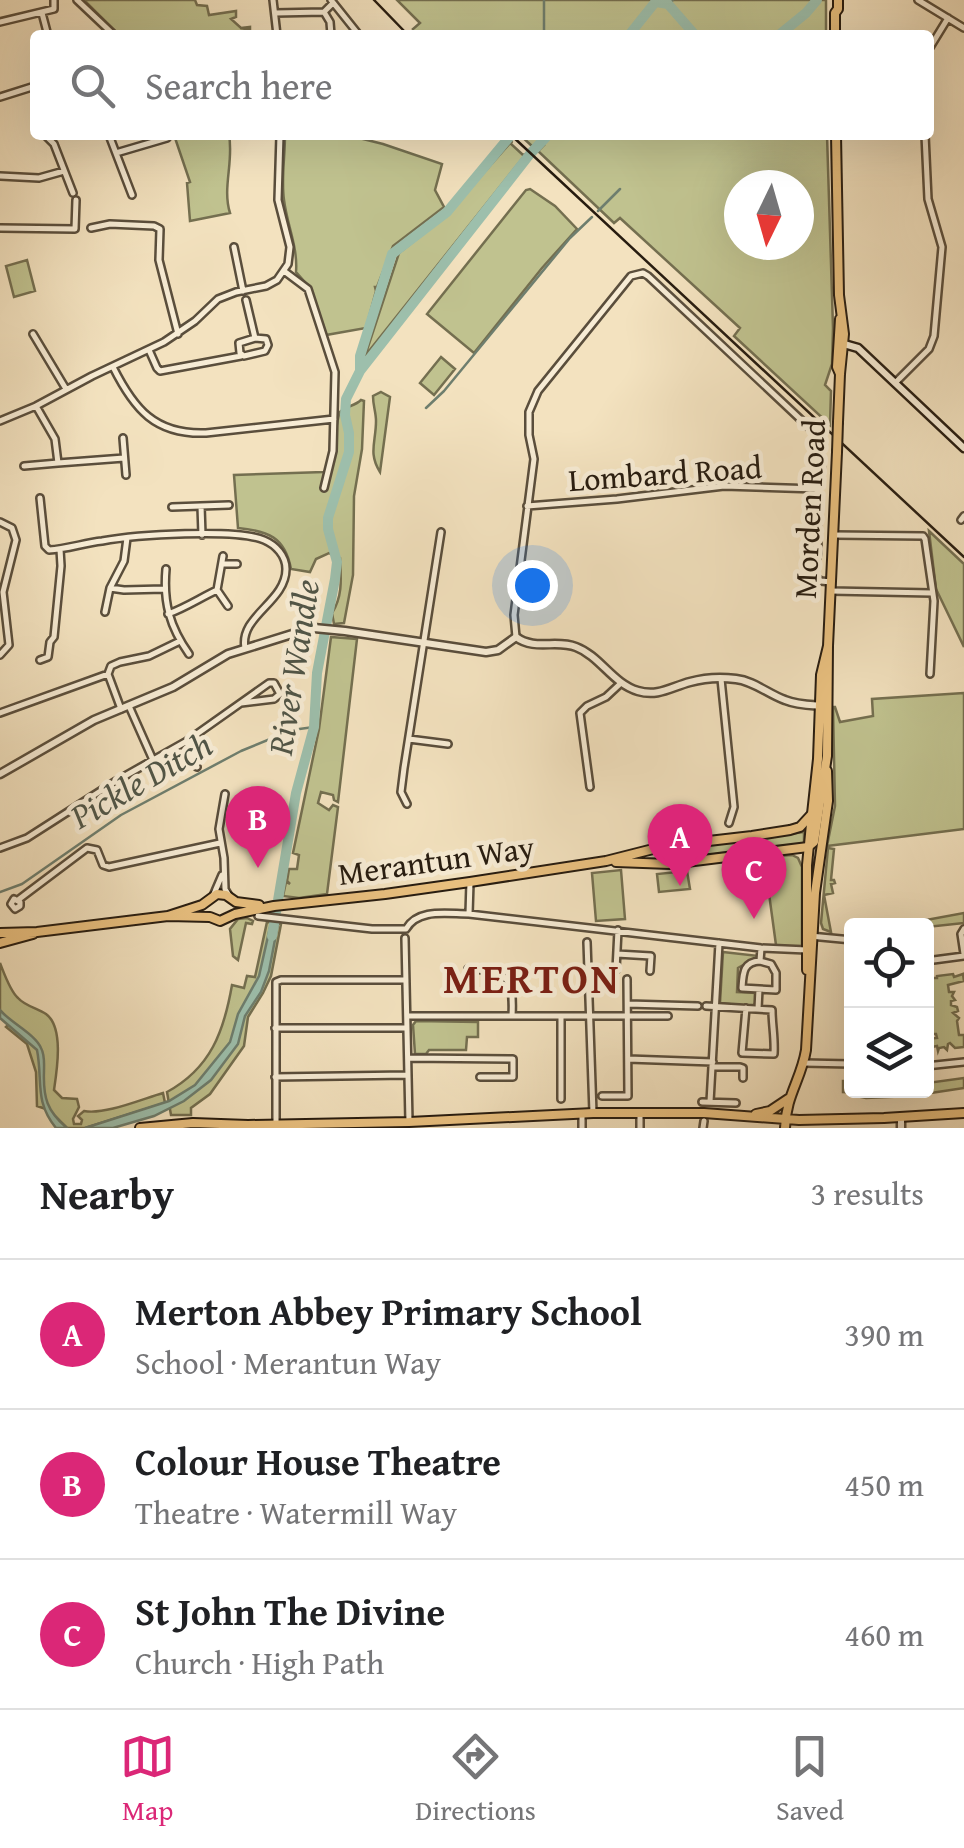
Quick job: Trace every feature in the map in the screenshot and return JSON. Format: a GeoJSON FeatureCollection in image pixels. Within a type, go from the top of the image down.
{"type":"FeatureCollection","features":[{"type":"Feature","properties":{"kind":"main road"},"geometry":{"type":"LineString","coordinates":[[831,0],[835,13]]}},
{"type":"Feature","properties":{"kind":"main road"},"geometry":{"type":"LineString","coordinates":[[835,30],[838,0]]}},
{"type":"Feature","properties":{"kind":"main road","name":"Morden Road"},"geometry":{"type":"LineString","coordinates":[[836,140],[840,374]]}},
{"type":"Feature","properties":{"kind":"main road","name":"Morden Road"},"geometry":{"type":"LineString","coordinates":[[808,994],[807,950],[817,866],[812,814],[824,706],[844,344],[840,317]]}},
{"type":"Feature","properties":{"kind":"main road","name":"Morden Road"},"geometry":{"type":"LineString","coordinates":[[785,1124],[789,1098],[804,1064],[810,936],[808,847],[814,842],[827,756],[824,706]]}},
{"type":"Feature","properties":{"kind":"main road","name":"Merantun Way"},"geometry":{"type":"LineString","coordinates":[[230,916],[274,906],[606,862],[665,846],[790,830],[802,825],[812,814]]}},
{"type":"Feature","properties":{"kind":"main road"},"geometry":{"type":"LineString","coordinates":[[790,830],[816,832]]}},
{"type":"Feature","properties":{"kind":"main road","name":"Merantun Way"},"geometry":{"type":"LineString","coordinates":[[606,862],[670,864],[808,847]]}},
{"type":"Feature","properties":{"kind":"main road"},"geometry":{"type":"LineString","coordinates":[[2,943],[8,936],[5,932],[37,932],[166,916],[210,916],[220,920],[230,916],[233,909],[230,899],[221,894],[166,916]]}},
{"type":"Feature","properties":{"kind":"main road"},"geometry":{"type":"LineString","coordinates":[[210,899],[206,910],[210,916]]}},
{"type":"Feature","properties":{"kind":"main road","name":"Merantun Way"},"geometry":{"type":"LineString","coordinates":[[230,899],[274,906]]}},
{"type":"Feature","properties":{"kind":"main road"},"geometry":{"type":"LineString","coordinates":[[2,943],[37,932]]}},
{"type":"Feature","properties":{"kind":"main road"},"geometry":{"type":"LineString","coordinates":[[747,1116],[770,1111],[789,1098]]}},
{"type":"Feature","properties":{"kind":"main road"},"geometry":{"type":"LineString","coordinates":[[140,1128],[465,1124],[524,1115],[582,1113],[704,1113],[785,1124],[964,1113]]}},
{"type":"Feature","properties":{"kind":"street"},"geometry":{"type":"LineString","coordinates":[[0,22],[54,9],[54,0]]}},
{"type":"Feature","properties":{"kind":"street"},"geometry":{"type":"LineString","coordinates":[[77,0],[109,30]]}},
{"type":"Feature","properties":{"kind":"street"},"geometry":{"type":"LineString","coordinates":[[273,0],[276,30]]}},
{"type":"Feature","properties":{"kind":"street"},"geometry":{"type":"LineString","coordinates":[[918,0],[964,28]]}},
{"type":"Feature","properties":{"kind":"street"},"geometry":{"type":"LineString","coordinates":[[324,12],[332,2],[354,30]]}},
{"type":"Feature","properties":{"kind":"street"},"geometry":{"type":"LineString","coordinates":[[42,12],[46,30]]}},
{"type":"Feature","properties":{"kind":"street"},"geometry":{"type":"LineString","coordinates":[[276,14],[324,12]]}},
{"type":"Feature","properties":{"kind":"street"},"geometry":{"type":"LineString","coordinates":[[324,12],[331,30]]}},
{"type":"Feature","properties":{"kind":"street"},"geometry":{"type":"LineString","coordinates":[[934,40],[948,18]]}},
{"type":"Feature","properties":{"kind":"street"},"geometry":{"type":"LineString","coordinates":[[0,97],[30,88]]}},
{"type":"Feature","properties":{"kind":"street"},"geometry":{"type":"LineString","coordinates":[[0,228],[75,228],[75,197],[50,140]]}},
{"type":"Feature","properties":{"kind":"street"},"geometry":{"type":"LineString","coordinates":[[111,140],[132,195]]}},
{"type":"Feature","properties":{"kind":"street"},"geometry":{"type":"LineString","coordinates":[[116,153],[160,140]]}},
{"type":"Feature","properties":{"kind":"street"},"geometry":{"type":"LineString","coordinates":[[0,421],[178,334],[218,299],[277,280],[284,272],[290,247],[278,200],[280,140]]}},
{"type":"Feature","properties":{"kind":"street"},"geometry":{"type":"LineString","coordinates":[[896,383],[928,349],[934,336],[942,247],[928,199],[925,140]]}},
{"type":"Feature","properties":{"kind":"street"},"geometry":{"type":"LineString","coordinates":[[0,176],[39,178],[64,171]]}},
{"type":"Feature","properties":{"kind":"street"},"geometry":{"type":"LineString","coordinates":[[91,228],[110,224],[154,226],[160,230],[159,260],[178,334]]}},
{"type":"Feature","properties":{"kind":"street"},"geometry":{"type":"LineString","coordinates":[[234,247],[242,291]]}},
{"type":"Feature","properties":{"kind":"street"},"geometry":{"type":"LineString","coordinates":[[284,272],[308,289],[335,372],[333,451],[324,488]]}},
{"type":"Feature","properties":{"kind":"street"},"geometry":{"type":"LineString","coordinates":[[516,637],[514,615],[534,459],[528,422],[532,402],[547,378],[636,273],[648,276],[814,432],[821,449],[818,553],[812,575],[831,587],[932,593]]}},
{"type":"Feature","properties":{"kind":"street"},"geometry":{"type":"LineString","coordinates":[[246,300],[255,338]]}},
{"type":"Feature","properties":{"kind":"street"},"geometry":{"type":"LineString","coordinates":[[32,334],[66,390]]}},
{"type":"Feature","properties":{"kind":"street"},"geometry":{"type":"LineString","coordinates":[[149,350],[160,370],[244,356],[268,348],[266,339],[261,336],[239,343],[238,350],[244,356]]}},
{"type":"Feature","properties":{"kind":"street"},"geometry":{"type":"LineString","coordinates":[[844,344],[858,348],[964,448]]}},
{"type":"Feature","properties":{"kind":"street"},"geometry":{"type":"LineString","coordinates":[[113,366],[127,394],[144,414],[159,424],[185,432],[334,419]]}},
{"type":"Feature","properties":{"kind":"street"},"geometry":{"type":"LineString","coordinates":[[36,406],[55,438],[58,463]]}},
{"type":"Feature","properties":{"kind":"street"},"geometry":{"type":"LineString","coordinates":[[123,438],[126,475]]}},
{"type":"Feature","properties":{"kind":"street"},"geometry":{"type":"LineString","coordinates":[[24,466],[124,458]]}},
{"type":"Feature","properties":{"kind":"street","name":"Lombard Road"},"geometry":{"type":"LineString","coordinates":[[528,506],[724,486],[817,489]]}},
{"type":"Feature","properties":{"kind":"street"},"geometry":{"type":"LineString","coordinates":[[40,498],[45,546],[49,550],[127,538],[202,535],[253,536],[273,544],[283,556],[285,577],[271,602],[245,632],[245,648]]}},
{"type":"Feature","properties":{"kind":"street"},"geometry":{"type":"LineString","coordinates":[[172,507],[230,505]]}},
{"type":"Feature","properties":{"kind":"street"},"geometry":{"type":"LineString","coordinates":[[201,506],[202,535]]}},
{"type":"Feature","properties":{"kind":"street"},"geometry":{"type":"LineString","coordinates":[[0,522],[12,528],[16,540],[3,592],[9,645],[0,654]]}},
{"type":"Feature","properties":{"kind":"street"},"geometry":{"type":"LineString","coordinates":[[408,804],[402,792],[408,739],[441,532]]}},
{"type":"Feature","properties":{"kind":"street"},"geometry":{"type":"LineString","coordinates":[[834,535],[923,536],[934,600],[930,674]]}},
{"type":"Feature","properties":{"kind":"street"},"geometry":{"type":"LineString","coordinates":[[105,612],[110,588],[124,562],[127,538]]}},
{"type":"Feature","properties":{"kind":"street"},"geometry":{"type":"LineString","coordinates":[[40,660],[48,657],[60,549]]}},
{"type":"Feature","properties":{"kind":"street"},"geometry":{"type":"LineString","coordinates":[[228,606],[217,590],[222,560],[237,564]]}},
{"type":"Feature","properties":{"kind":"street"},"geometry":{"type":"LineString","coordinates":[[166,570],[168,614],[190,654]]}},
{"type":"Feature","properties":{"kind":"street"},"geometry":{"type":"LineString","coordinates":[[110,588],[164,589]]}},
{"type":"Feature","properties":{"kind":"street"},"geometry":{"type":"LineString","coordinates":[[168,614],[217,590]]}},
{"type":"Feature","properties":{"kind":"street"},"geometry":{"type":"LineString","coordinates":[[0,774],[57,740],[173,688],[228,654],[314,628],[490,652],[516,637]]}},
{"type":"Feature","properties":{"kind":"street"},"geometry":{"type":"LineString","coordinates":[[516,637],[529,644],[580,648],[635,691],[653,694],[687,682],[742,680],[788,702],[824,706]]}},
{"type":"Feature","properties":{"kind":"street"},"geometry":{"type":"LineString","coordinates":[[153,760],[108,674],[115,664],[149,656],[180,641]]}},
{"type":"Feature","properties":{"kind":"street"},"geometry":{"type":"LineString","coordinates":[[0,713],[108,674]]}},
{"type":"Feature","properties":{"kind":"street"},"geometry":{"type":"LineString","coordinates":[[721,679],[734,807],[728,823]]}},
{"type":"Feature","properties":{"kind":"street"},"geometry":{"type":"LineString","coordinates":[[0,848],[27,838],[186,741],[268,683],[278,688],[280,694],[274,699],[242,704]]}},
{"type":"Feature","properties":{"kind":"street"},"geometry":{"type":"LineString","coordinates":[[590,787],[580,714],[621,683]]}},
{"type":"Feature","properties":{"kind":"street"},"geometry":{"type":"LineString","coordinates":[[408,739],[448,744]]}},
{"type":"Feature","properties":{"kind":"street"},"geometry":{"type":"LineString","coordinates":[[186,741],[197,767]]}},
{"type":"Feature","properties":{"kind":"street"},"geometry":{"type":"LineString","coordinates":[[225,794],[219,824],[225,888],[230,899]]}},
{"type":"Feature","properties":{"kind":"street"},"geometry":{"type":"LineString","coordinates":[[18,900],[87,848],[97,850],[103,865],[109,867],[220,843]]}},
{"type":"Feature","properties":{"kind":"street"},"geometry":{"type":"LineString","coordinates":[[210,899],[223,872]]}},
{"type":"Feature","properties":{"kind":"street"},"geometry":{"type":"LineString","coordinates":[[469,914],[470,882]]}},
{"type":"Feature","properties":{"kind":"street"},"geometry":{"type":"LineString","coordinates":[[258,916],[295,916],[372,929],[406,930],[413,919],[422,915],[469,914],[807,950]]}},
{"type":"Feature","properties":{"kind":"street"},"geometry":{"type":"LineString","coordinates":[[584,926],[593,1113]]}},
{"type":"Feature","properties":{"kind":"street"},"geometry":{"type":"LineString","coordinates":[[934,960],[964,955],[964,929]]}},
{"type":"Feature","properties":{"kind":"street"},"geometry":{"type":"LineString","coordinates":[[616,970],[618,930]]}},
{"type":"Feature","properties":{"kind":"street"},"geometry":{"type":"LineString","coordinates":[[810,936],[844,939]]}},
{"type":"Feature","properties":{"kind":"street"},"geometry":{"type":"LineString","coordinates":[[404,1124],[408,1076],[406,938]]}},
{"type":"Feature","properties":{"kind":"street"},"geometry":{"type":"LineString","coordinates":[[710,1102],[719,943]]}},
{"type":"Feature","properties":{"kind":"street"},"geometry":{"type":"LineString","coordinates":[[760,961],[762,948]]}},
{"type":"Feature","properties":{"kind":"street"},"geometry":{"type":"LineString","coordinates":[[618,954],[651,956],[650,971]]}},
{"type":"Feature","properties":{"kind":"street"},"geometry":{"type":"LineString","coordinates":[[760,961],[771,964],[776,973],[776,990],[742,988],[746,966],[760,961]]}},
{"type":"Feature","properties":{"kind":"street"},"geometry":{"type":"LineString","coordinates":[[468,970],[491,970],[505,977],[512,989],[512,1016]]}},
{"type":"Feature","properties":{"kind":"street"},"geometry":{"type":"LineString","coordinates":[[602,1096],[632,1096],[627,979]]}},
{"type":"Feature","properties":{"kind":"street"},"geometry":{"type":"LineString","coordinates":[[276,1125],[277,981],[406,980]]}},
{"type":"Feature","properties":{"kind":"street"},"geometry":{"type":"LineString","coordinates":[[758,1009],[760,989]]}},
{"type":"Feature","properties":{"kind":"street"},"geometry":{"type":"LineString","coordinates":[[628,1004],[702,1006],[746,1008],[772,1010],[774,1054],[742,1053],[746,1008]]}},
{"type":"Feature","properties":{"kind":"street"},"geometry":{"type":"LineString","coordinates":[[407,1016],[668,1016]]}},
{"type":"Feature","properties":{"kind":"street"},"geometry":{"type":"LineString","coordinates":[[561,1017],[561,1099]]}},
{"type":"Feature","properties":{"kind":"street"},"geometry":{"type":"LineString","coordinates":[[275,1028],[407,1028]]}},
{"type":"Feature","properties":{"kind":"street"},"geometry":{"type":"LineString","coordinates":[[408,1058],[513,1059],[513,1077],[480,1077]]}},
{"type":"Feature","properties":{"kind":"street"},"geometry":{"type":"LineString","coordinates":[[628,1060],[740,1067],[743,1078]]}},
{"type":"Feature","properties":{"kind":"street"},"geometry":{"type":"LineString","coordinates":[[934,1065],[964,1062]]}},
{"type":"Feature","properties":{"kind":"street"},"geometry":{"type":"LineString","coordinates":[[804,1064],[844,1064]]}},
{"type":"Feature","properties":{"kind":"street"},"geometry":{"type":"LineString","coordinates":[[276,1076],[408,1076]]}},
{"type":"Feature","properties":{"kind":"street"},"geometry":{"type":"LineString","coordinates":[[702,1102],[736,1103]]}},
{"type":"Feature","properties":{"kind":"street"},"geometry":{"type":"LineString","coordinates":[[582,1113],[582,1128]]}},
{"type":"Feature","properties":{"kind":"street"},"geometry":{"type":"LineString","coordinates":[[640,1113],[640,1128]]}},
{"type":"Feature","properties":{"kind":"street"},"geometry":{"type":"LineString","coordinates":[[524,1115],[524,1128]]}},
{"type":"Feature","properties":{"kind":"street"},"geometry":{"type":"LineString","coordinates":[[901,1118],[901,1128]]}},
{"type":"Feature","properties":{"kind":"shaded area"},"geometry":{"type":"Polygon","coordinates":[[[84,0],[195,0],[197,5],[207,6],[209,15],[236,11],[236,17],[231,19],[241,28],[250,27],[246,30],[114,30],[84,0]]]}},
{"type":"Feature","properties":{"kind":"shaded area"},"geometry":{"type":"Polygon","coordinates":[[[397,0],[826,0],[826,30],[413,29],[420,23],[397,0]]]}},
{"type":"Feature","properties":{"kind":"shaded area"},"geometry":{"type":"Polygon","coordinates":[[[176,140],[229,140],[230,213],[190,221],[190,182],[176,140]]]}},
{"type":"Feature","properties":{"kind":"shaded area"},"geometry":{"type":"Polygon","coordinates":[[[285,140],[367,140],[442,164],[435,190],[444,207],[393,246],[375,287],[366,328],[326,335],[310,288],[296,272],[283,192],[285,140]]]}},
{"type":"Feature","properties":{"kind":"shaded area"},"geometry":{"type":"Polygon","coordinates":[[[525,140],[827,140],[833,328],[832,364],[825,385],[831,391],[830,425],[734,336],[740,328],[620,218],[614,223],[538,151],[544,145],[540,141],[533,147],[525,140]]]}},
{"type":"Feature","properties":{"kind":"shaded area"},"geometry":{"type":"Polygon","coordinates":[[[512,141],[526,154],[365,356],[399,253],[446,215],[512,141]]]}},
{"type":"Feature","properties":{"kind":"shaded area"},"geometry":{"type":"Polygon","coordinates":[[[530,189],[555,206],[577,229],[474,353],[427,314],[530,189]]]}},
{"type":"Feature","properties":{"kind":"shaded area"},"geometry":{"type":"Polygon","coordinates":[[[27,260],[35,291],[14,297],[6,266],[27,260]]]}},
{"type":"Feature","properties":{"kind":"shaded area"},"geometry":{"type":"Polygon","coordinates":[[[441,357],[455,369],[434,395],[420,383],[441,357]]]}},
{"type":"Feature","properties":{"kind":"shaded area"},"geometry":{"type":"Polygon","coordinates":[[[381,392],[390,397],[380,472],[373,453],[373,396],[381,392]]]}},
{"type":"Feature","properties":{"kind":"shaded area"},"geometry":{"type":"Polygon","coordinates":[[[361,400],[362,449],[354,496],[353,575],[344,623],[334,624],[340,558],[329,553],[316,559],[310,572],[291,569],[274,538],[238,528],[234,475],[330,470],[340,412],[361,400]]]}},
{"type":"Feature","properties":{"kind":"shaded area"},"geometry":{"type":"Polygon","coordinates":[[[929,531],[964,564],[964,647],[936,589],[929,531]]]}},
{"type":"Feature","properties":{"kind":"shaded area"},"geometry":{"type":"Polygon","coordinates":[[[331,637],[357,639],[338,802],[333,795],[321,792],[318,803],[329,810],[333,805],[338,807],[327,894],[283,896],[286,882],[290,884],[289,869],[297,869],[299,855],[293,853],[319,729],[331,637]]]}},
{"type":"Feature","properties":{"kind":"shaded area"},"geometry":{"type":"Polygon","coordinates":[[[964,693],[964,829],[827,846],[835,806],[833,707],[840,722],[873,716],[872,699],[964,693]]]}},
{"type":"Feature","properties":{"kind":"shaded area"},"geometry":{"type":"Polygon","coordinates":[[[804,832],[804,844],[674,859],[673,849],[804,832]]]}},
{"type":"Feature","properties":{"kind":"shaded area"},"geometry":{"type":"Polygon","coordinates":[[[828,848],[834,849],[833,893],[824,895],[831,932],[823,929],[821,923],[828,848]]]}},
{"type":"Feature","properties":{"kind":"shaded area"},"geometry":{"type":"Polygon","coordinates":[[[792,855],[802,867],[802,948],[776,945],[764,857],[792,855]]]}},
{"type":"Feature","properties":{"kind":"shaded area"},"geometry":{"type":"Polygon","coordinates":[[[621,870],[625,919],[596,921],[592,873],[621,870]]]}},
{"type":"Feature","properties":{"kind":"shaded area"},"geometry":{"type":"Polygon","coordinates":[[[687,871],[690,889],[659,892],[657,874],[687,871]]]}},
{"type":"Feature","properties":{"kind":"shaded area"},"geometry":{"type":"Polygon","coordinates":[[[964,913],[964,923],[934,926],[934,919],[964,913]]]}},
{"type":"Feature","properties":{"kind":"shaded area"},"geometry":{"type":"Polygon","coordinates":[[[238,919],[253,921],[246,923],[238,960],[233,956],[230,929],[238,919]]]}},
{"type":"Feature","properties":{"kind":"shaded area"},"geometry":{"type":"Polygon","coordinates":[[[267,922],[281,924],[271,976],[248,1017],[244,1046],[210,1094],[191,1108],[191,1115],[171,1115],[167,1092],[195,1072],[213,1047],[232,985],[244,988],[247,976],[255,977],[267,922]]]}},
{"type":"Feature","properties":{"kind":"shaded area"},"geometry":{"type":"Polygon","coordinates":[[[271,923],[278,924],[261,992],[245,1016],[238,1044],[211,1080],[184,1101],[154,1116],[113,1128],[85,1128],[169,1101],[195,1085],[230,1042],[238,1014],[259,976],[271,923]]]}},
{"type":"Feature","properties":{"kind":"shaded area"},"geometry":{"type":"Polygon","coordinates":[[[723,952],[759,956],[738,968],[737,992],[757,993],[755,1007],[720,1003],[723,952]]]}},
{"type":"Feature","properties":{"kind":"shaded area"},"geometry":{"type":"Polygon","coordinates":[[[0,963],[15,995],[52,1020],[58,1049],[54,1090],[62,1098],[77,1099],[74,1124],[81,1124],[78,1116],[84,1111],[113,1109],[163,1093],[165,1103],[85,1128],[67,1128],[49,1110],[37,1106],[36,1072],[27,1044],[6,1027],[11,1022],[0,1010],[0,963]]]}},
{"type":"Feature","properties":{"kind":"shaded area"},"geometry":{"type":"Polygon","coordinates":[[[963,974],[964,981],[948,985],[949,992],[954,992],[951,1005],[957,1007],[958,1011],[953,1013],[959,1018],[964,1047],[955,1048],[950,1043],[947,1050],[944,1047],[938,1051],[934,1047],[937,976],[963,974]]]}},
{"type":"Feature","properties":{"kind":"shaded area"},"geometry":{"type":"Polygon","coordinates":[[[0,1010],[41,1048],[48,1103],[67,1128],[56,1128],[45,1109],[37,1050],[0,1018],[0,1010]]]}},
{"type":"Feature","properties":{"kind":"shaded area"},"geometry":{"type":"Polygon","coordinates":[[[416,1021],[478,1022],[478,1037],[467,1037],[466,1050],[415,1054],[416,1021]]]}},
{"type":"Feature","properties":{"kind":"shaded area"},"geometry":{"type":"Polygon","coordinates":[[[964,1078],[964,1088],[934,1093],[934,1082],[964,1078]]]}},
{"type":"Feature","properties":{"kind":"waterway"},"geometry":{"type":"LineString","coordinates":[[544,0],[544,30]]}},
{"type":"Feature","properties":{"kind":"waterway","name":"River Wandle"},"geometry":{"type":"LineString","coordinates":[[633,30],[657,0]]}},
{"type":"Feature","properties":{"kind":"waterway"},"geometry":{"type":"LineString","coordinates":[[668,4],[673,0]]}},
{"type":"Feature","properties":{"kind":"waterway"},"geometry":{"type":"LineString","coordinates":[[785,30],[817,0]]}},
{"type":"Feature","properties":{"kind":"waterway"},"geometry":{"type":"LineString","coordinates":[[656,2],[668,4],[691,30]]}},
{"type":"Feature","properties":{"kind":"waterway","name":"River Wandle"},"geometry":{"type":"LineString","coordinates":[[360,370],[360,356],[392,254],[447,212],[507,140]]}},
{"type":"Feature","properties":{"kind":"waterway","name":"River Wandle"},"geometry":{"type":"LineString","coordinates":[[272,936],[296,793],[314,727],[317,673],[335,579],[337,562],[328,518],[349,452],[346,399],[360,371],[543,140]]}},
{"type":"Feature","properties":{"kind":"waterway"},"geometry":{"type":"LineString","coordinates":[[598,211],[620,189]]}},
{"type":"Feature","properties":{"kind":"waterway"},"geometry":{"type":"LineString","coordinates":[[426,408],[592,217]]}},
{"type":"Feature","properties":{"kind":"waterway","name":"Pickle Ditch"},"geometry":{"type":"LineString","coordinates":[[0,892],[22,884],[121,815],[241,751],[292,730],[314,727]]}},
{"type":"Feature","properties":{"kind":"tram line"},"geometry":{"type":"LineString","coordinates":[[374,0],[403,30]]}},
{"type":"Feature","properties":{"kind":"tram line"},"geometry":{"type":"LineString","coordinates":[[516,140],[964,557]]}},
{"type":"Feature","properties":{"kind":"place","name":"Colour House Theatre"},"geometry":{"type":"Point","coordinates":[258,868]}},
{"type":"Feature","properties":{"kind":"place","name":"Merton Abbey Primary School"},"geometry":{"type":"Point","coordinates":[680,886]}},
{"type":"Feature","properties":{"kind":"place","name":"St John The Divine"},"geometry":{"type":"Point","coordinates":[754,919]}},
{"type":"Feature","properties":{"kind":"district","name":"MERTON"},"geometry":{"type":"Point","coordinates":[532,977]}}]}
